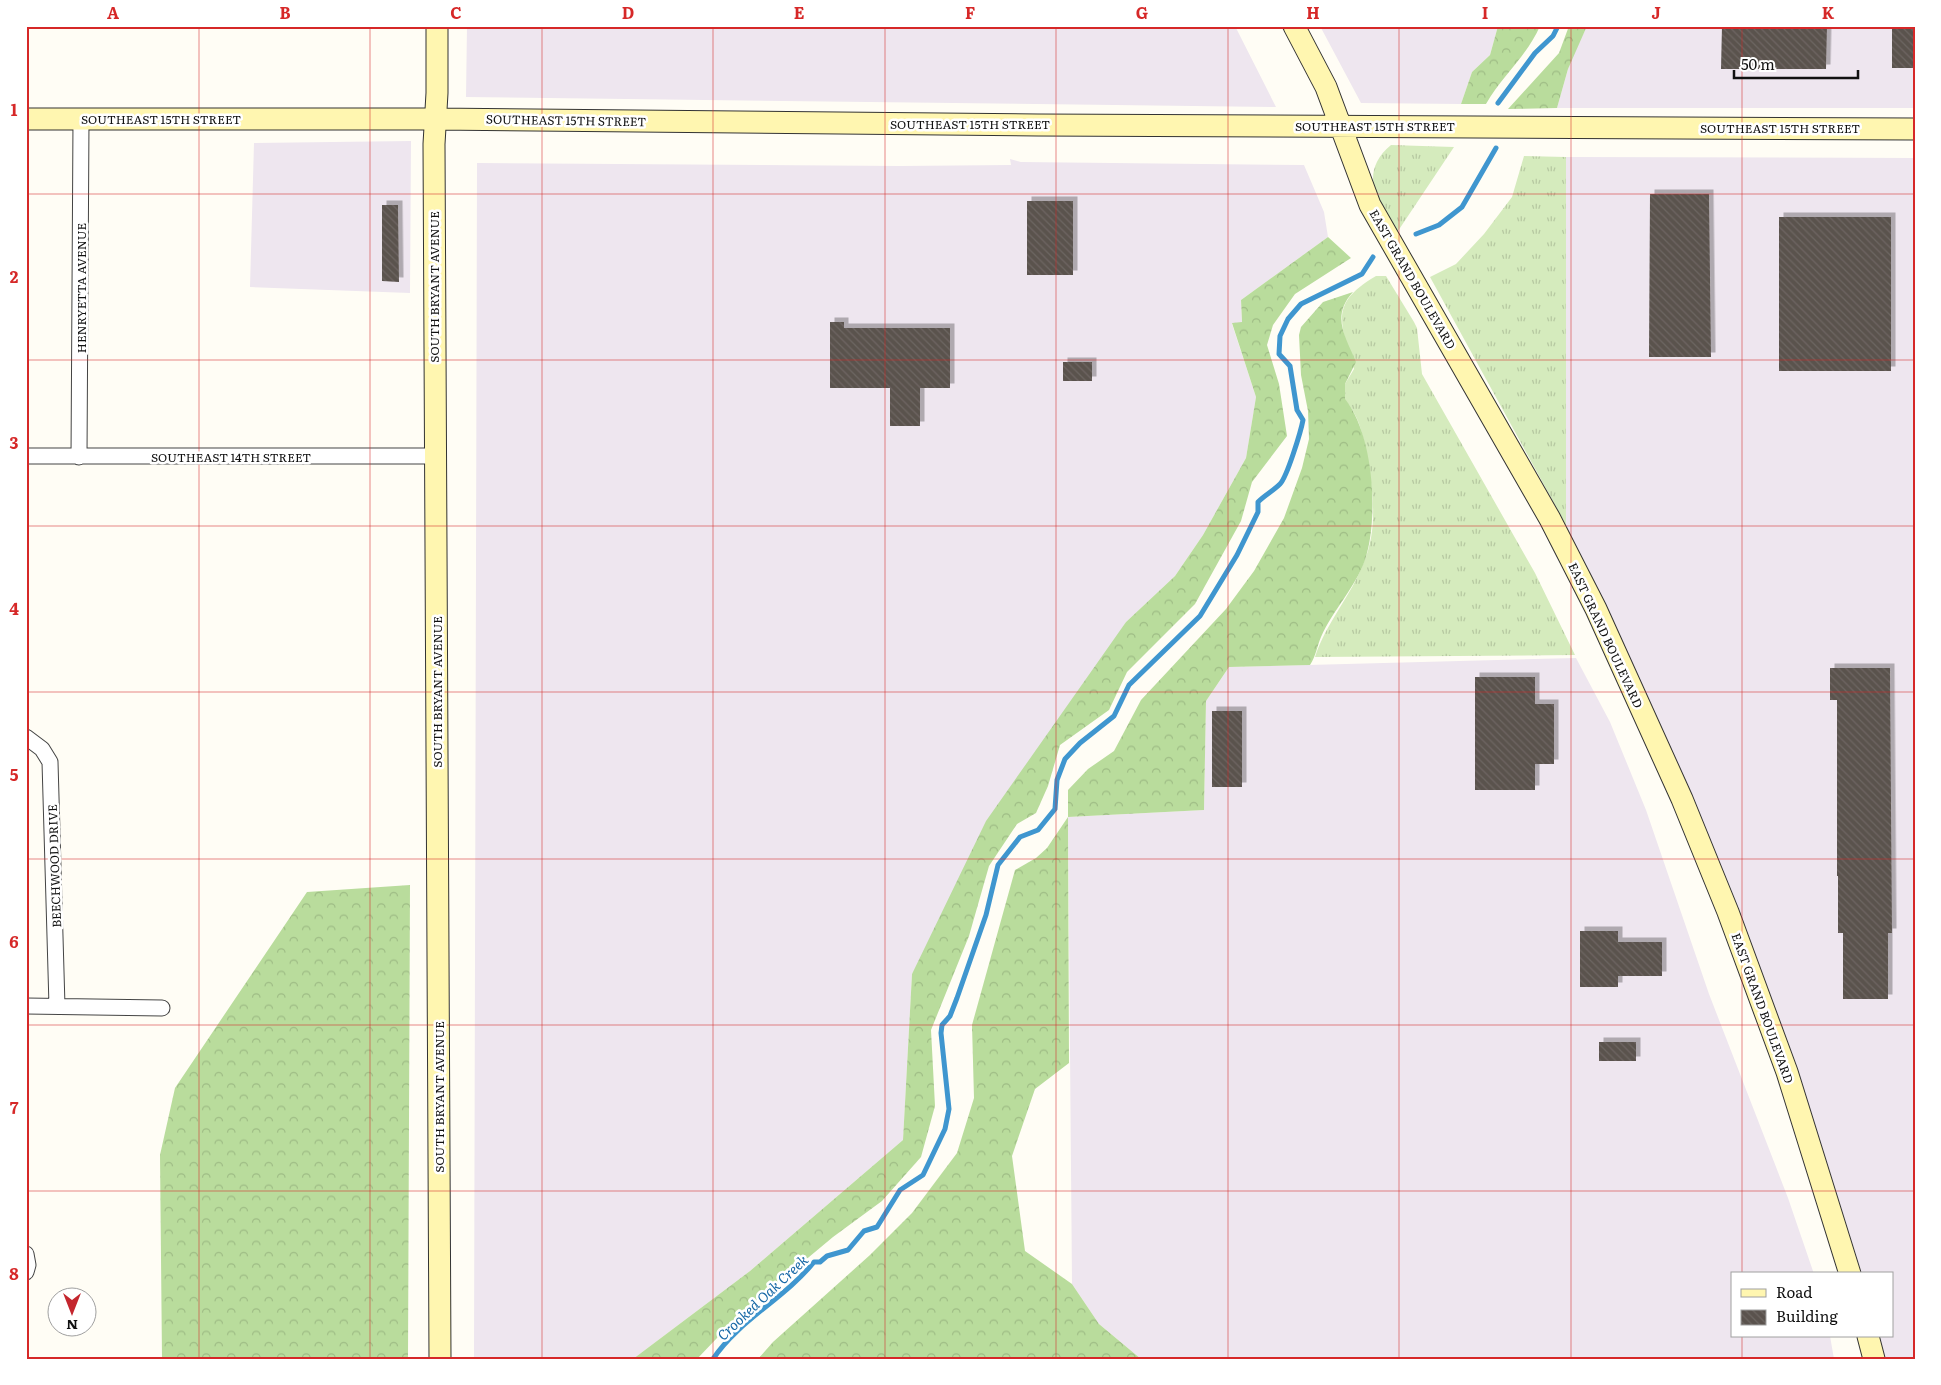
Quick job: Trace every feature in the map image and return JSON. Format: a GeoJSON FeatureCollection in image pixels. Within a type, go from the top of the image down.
{"type":"FeatureCollection","features":[{"type":"Feature","properties":{"kind":"street","name":"SOUTH BRYANT AVENUE"},"geometry":{"type":"LineString","coordinates":[[437,26],[435,456],[440,1359]]}},
{"type":"Feature","properties":{"kind":"street","name":"EAST GRAND BOULEVARD"},"geometry":{"type":"LineString","coordinates":[[1294,26],[1326,87],[1370,205],[1550,519],[1596,609],[1682,799],[1728,912],[1787,1072],[1849,1272]]}},
{"type":"Feature","properties":{"kind":"street","name":"SOUTHEAST 15TH STREET"},"geometry":{"type":"LineString","coordinates":[[26,119],[436,119],[1915,129]]}},
{"type":"Feature","properties":{"kind":"street","name":"HENRYETTA AVENUE"},"geometry":{"type":"LineString","coordinates":[[79,457],[81,120]]}},
{"type":"Feature","properties":{"kind":"street","name":"SOUTHEAST 14TH STREET"},"geometry":{"type":"LineString","coordinates":[[26,456],[435,456]]}},
{"type":"Feature","properties":{"kind":"street","name":"BEECHWOOD DRIVE"},"geometry":{"type":"LineString","coordinates":[[26,737],[42,749],[50,762],[57,1006]]}},
{"type":"Feature","properties":{"kind":"street"},"geometry":{"type":"LineString","coordinates":[[26,1006],[162,1008]]}},
{"type":"Feature","properties":{"kind":"street"},"geometry":{"type":"LineString","coordinates":[[26,1254],[28,1266],[26,1272]]}},
{"type":"Feature","properties":{"kind":"street"},"geometry":{"type":"LineString","coordinates":[[1869,1338],[1874,1359]]}},
{"type":"Feature","properties":{"kind":"shaded area"},"geometry":{"type":"Polygon","coordinates":[[[467,26],[1235,26],[1276,107],[466,97],[467,26]]]}},
{"type":"Feature","properties":{"kind":"shaded area"},"geometry":{"type":"Polygon","coordinates":[[[1320,26],[1498,26],[1490,55],[1472,72],[1461,104],[1361,103],[1320,26]]]}},
{"type":"Feature","properties":{"kind":"shaded area"},"geometry":{"type":"Polygon","coordinates":[[[1587,26],[1915,26],[1915,108],[1557,108],[1570,62],[1587,26]]]}},
{"type":"Feature","properties":{"kind":"shaded area"},"geometry":{"type":"Polygon","coordinates":[[[411,141],[410,293],[250,287],[254,143],[411,141]]]}},
{"type":"Feature","properties":{"kind":"shaded area"},"geometry":{"type":"Polygon","coordinates":[[[1566,157],[1915,158],[1915,1359],[1885,1359],[1880,1338],[1894,1338],[1894,1272],[1861,1272],[1796,1064],[1731,889],[1645,690],[1566,525],[1566,157]]]}},
{"type":"Feature","properties":{"kind":"shaded area"},"geometry":{"type":"Polygon","coordinates":[[[1010,159],[1021,162],[1304,165],[1324,212],[1328,237],[1241,300],[1242,323],[1232,324],[1256,397],[1246,458],[1203,535],[1175,576],[1126,622],[912,974],[903,1140],[750,1271],[633,1359],[474,1359],[477,163],[900,166],[1011,165],[1010,159]]]}},
{"type":"Feature","properties":{"kind":"shaded area"},"geometry":{"type":"Polygon","coordinates":[[[1576,658],[1610,722],[1646,810],[1709,994],[1788,1198],[1813,1272],[1731,1272],[1731,1338],[1830,1338],[1834,1359],[1141,1359],[1099,1324],[1072,1284],[1068,817],[1204,810],[1206,701],[1229,667],[1576,658]]]}},
{"type":"Feature","properties":{"kind":"green space"},"geometry":{"type":"Polygon","coordinates":[[[1498,26],[1540,26],[1535,37],[1486,104],[1461,104],[1472,72],[1490,55],[1498,26]]]}},
{"type":"Feature","properties":{"kind":"green space"},"geometry":{"type":"Polygon","coordinates":[[[1569,26],[1587,26],[1568,69],[1557,108],[1508,109],[1559,53],[1569,26]]]}},
{"type":"Feature","properties":{"kind":"green space"},"geometry":{"type":"Polygon","coordinates":[[[1391,145],[1454,147],[1398,231],[1377,199],[1373,177],[1375,166],[1381,155],[1391,145]]]}},
{"type":"Feature","properties":{"kind":"green space"},"geometry":{"type":"Polygon","coordinates":[[[1524,156],[1566,157],[1566,525],[1430,277],[1456,264],[1484,234],[1512,197],[1524,156]]]}},
{"type":"Feature","properties":{"kind":"green space"},"geometry":{"type":"Polygon","coordinates":[[[1328,237],[1351,258],[1295,294],[1273,325],[1267,345],[1279,384],[1287,436],[1252,482],[1241,521],[1195,604],[1127,672],[1109,710],[1060,745],[1048,786],[1036,813],[1017,824],[989,866],[969,936],[931,1030],[935,1106],[921,1157],[882,1201],[833,1237],[737,1317],[697,1359],[633,1359],[750,1271],[903,1140],[912,974],[986,821],[1126,622],[1175,576],[1203,535],[1246,458],[1256,397],[1232,323],[1242,322],[1241,300],[1328,237]]]}},
{"type":"Feature","properties":{"kind":"green space"},"geometry":{"type":"Polygon","coordinates":[[[1376,276],[1386,276],[1414,322],[1417,328],[1422,374],[1535,573],[1575,655],[1315,657],[1325,633],[1359,574],[1368,550],[1373,526],[1373,501],[1365,446],[1355,414],[1345,400],[1345,384],[1354,369],[1345,339],[1342,316],[1350,296],[1376,276]]]}},
{"type":"Feature","properties":{"kind":"green space"},"geometry":{"type":"Polygon","coordinates":[[[1353,292],[1346,301],[1341,318],[1344,335],[1356,362],[1345,384],[1345,399],[1355,415],[1368,455],[1371,477],[1372,522],[1365,560],[1361,570],[1326,627],[1312,662],[1310,665],[1229,667],[1206,701],[1204,810],[1068,817],[1068,790],[1088,769],[1114,751],[1141,700],[1226,609],[1254,571],[1284,518],[1302,468],[1309,439],[1308,411],[1301,375],[1299,335],[1301,327],[1323,302],[1353,292]]]}},
{"type":"Feature","properties":{"kind":"green space"},"geometry":{"type":"Polygon","coordinates":[[[1068,817],[1069,1063],[1035,1089],[1012,1156],[1025,1251],[1072,1284],[1099,1324],[1141,1359],[758,1359],[773,1342],[870,1255],[912,1213],[957,1153],[974,1098],[972,1025],[1015,870],[1036,858],[1047,848],[1068,817]]]}},
{"type":"Feature","properties":{"kind":"green space"},"geometry":{"type":"Polygon","coordinates":[[[410,885],[408,1358],[162,1359],[160,1155],[175,1088],[307,892],[410,885]]]}},
{"type":"Feature","properties":{"kind":"building"},"geometry":{"type":"Polygon","coordinates":[[[1722,26],[1827,26],[1826,69],[1721,69],[1722,26]]]}},
{"type":"Feature","properties":{"kind":"building"},"geometry":{"type":"Polygon","coordinates":[[[1892,26],[1915,26],[1915,68],[1892,68],[1892,26]]]}},
{"type":"Feature","properties":{"kind":"building"},"geometry":{"type":"Polygon","coordinates":[[[1650,194],[1709,194],[1711,357],[1649,357],[1650,194]]]}},
{"type":"Feature","properties":{"kind":"building"},"geometry":{"type":"Polygon","coordinates":[[[1027,201],[1073,201],[1073,275],[1027,275],[1027,201]]]}},
{"type":"Feature","properties":{"kind":"building"},"geometry":{"type":"Polygon","coordinates":[[[382,205],[398,205],[399,282],[382,281],[382,205]]]}},
{"type":"Feature","properties":{"kind":"building"},"geometry":{"type":"Polygon","coordinates":[[[1779,217],[1891,217],[1891,371],[1779,371],[1779,217]]]}},
{"type":"Feature","properties":{"kind":"building"},"geometry":{"type":"Polygon","coordinates":[[[830,322],[844,322],[844,328],[950,328],[950,388],[920,388],[920,426],[890,426],[890,388],[830,388],[830,322]]]}},
{"type":"Feature","properties":{"kind":"building"},"geometry":{"type":"Polygon","coordinates":[[[1063,362],[1092,362],[1092,381],[1063,381],[1063,362]]]}},
{"type":"Feature","properties":{"kind":"building"},"geometry":{"type":"Polygon","coordinates":[[[1830,668],[1890,668],[1892,933],[1888,933],[1888,999],[1843,999],[1843,933],[1838,933],[1837,700],[1830,700],[1830,668]]]}},
{"type":"Feature","properties":{"kind":"building"},"geometry":{"type":"Polygon","coordinates":[[[1475,677],[1535,677],[1535,704],[1554,704],[1554,764],[1535,764],[1535,790],[1475,790],[1475,677]]]}},
{"type":"Feature","properties":{"kind":"building"},"geometry":{"type":"Polygon","coordinates":[[[1212,711],[1242,711],[1242,787],[1212,787],[1212,711]]]}},
{"type":"Feature","properties":{"kind":"building"},"geometry":{"type":"Polygon","coordinates":[[[1580,931],[1618,931],[1618,942],[1662,942],[1662,976],[1618,976],[1618,987],[1580,987],[1580,931]]]}},
{"type":"Feature","properties":{"kind":"building"},"geometry":{"type":"Polygon","coordinates":[[[1599,1042],[1636,1042],[1636,1061],[1599,1061],[1599,1042]]]}},
{"type":"Feature","properties":{"kind":"waterway","name":"Crooked Oak Creek"},"geometry":{"type":"LineString","coordinates":[[1498,103],[1535,53],[1553,36],[1558,26]]}},
{"type":"Feature","properties":{"kind":"waterway","name":"Crooked Oak Creek"},"geometry":{"type":"LineString","coordinates":[[1416,234],[1439,225],[1462,207],[1496,148]]}},
{"type":"Feature","properties":{"kind":"waterway","name":"Crooked Oak Creek"},"geometry":{"type":"LineString","coordinates":[[713,1359],[748,1321],[789,1287],[814,1262],[820,1262],[827,1256],[848,1250],[864,1231],[877,1227],[900,1190],[923,1175],[945,1129],[949,1109],[941,1033],[942,1025],[950,1016],[957,998],[986,915],[998,865],[1020,837],[1038,830],[1055,809],[1057,780],[1065,759],[1080,743],[1114,716],[1129,685],[1200,616],[1237,555],[1258,512],[1258,502],[1283,480],[1300,434],[1303,420],[1297,410],[1290,366],[1279,354],[1280,336],[1288,319],[1301,304],[1362,274],[1373,257]]}}]}
